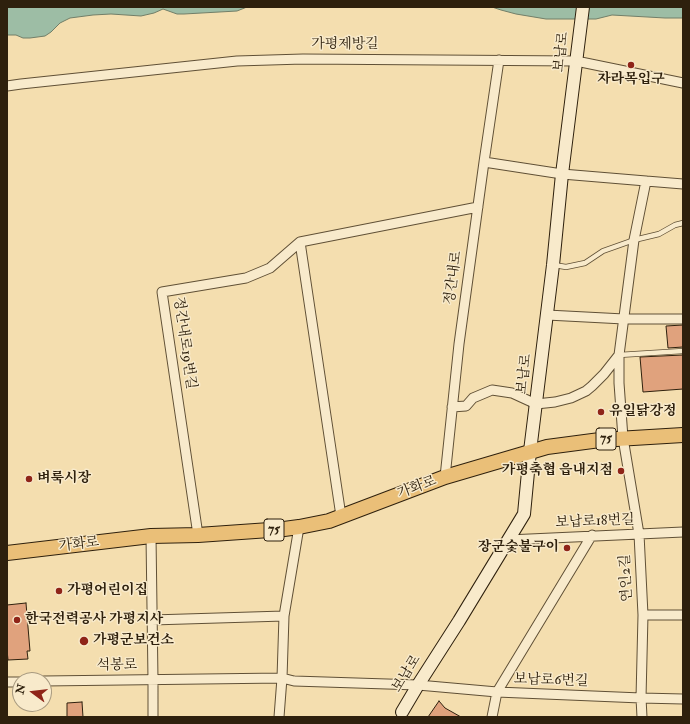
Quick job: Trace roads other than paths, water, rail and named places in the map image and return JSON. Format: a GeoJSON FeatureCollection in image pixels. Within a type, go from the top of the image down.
{"type":"FeatureCollection","features":[{"type":"Feature","properties":{"kind":"main road","name":"가화로"},"geometry":{"type":"LineString","coordinates":[[7,553],[151,536],[198,535],[299,527],[329,521],[445,477],[530,451],[547,447],[623,438],[683,435]]}},
{"type":"Feature","properties":{"kind":"street","name":"보납로"},"geometry":{"type":"LineString","coordinates":[[401,715],[524,514],[530,451],[548,315],[562,174],[583,7]]}},
{"type":"Feature","properties":{"kind":"street","name":"가평제방길"},"geometry":{"type":"LineString","coordinates":[[7,86],[237,60],[303,59],[576,61],[683,83]]}},
{"type":"Feature","properties":{"kind":"street","name":"정간내로"},"geometry":{"type":"LineString","coordinates":[[445,477],[459,344],[499,60]]}},
{"type":"Feature","properties":{"kind":"street"},"geometry":{"type":"LineString","coordinates":[[484,162],[562,174],[683,184]]}},
{"type":"Feature","properties":{"kind":"street","name":"연인2길"},"geometry":{"type":"LineString","coordinates":[[642,717],[643,615],[638,534],[623,438],[619,383],[619,355],[634,240],[646,182]]}},
{"type":"Feature","properties":{"kind":"street","name":"정간내로19번길"},"geometry":{"type":"LineString","coordinates":[[198,535],[162,292],[246,278],[270,268],[300,242],[478,207]]}},
{"type":"Feature","properties":{"kind":"street"},"geometry":{"type":"LineString","coordinates":[[300,242],[341,516]]}},
{"type":"Feature","properties":{"kind":"street"},"geometry":{"type":"LineString","coordinates":[[548,315],[624,319],[683,319]]}},
{"type":"Feature","properties":{"kind":"street"},"geometry":{"type":"LineString","coordinates":[[452,408],[466,406],[474,398],[492,390],[512,393],[536,404],[555,402],[571,398],[592,386],[619,355]]}},
{"type":"Feature","properties":{"kind":"street"},"geometry":{"type":"LineString","coordinates":[[279,717],[284,616],[299,527]]}},
{"type":"Feature","properties":{"kind":"street","name":"보납로18번길"},"geometry":{"type":"LineString","coordinates":[[508,540],[683,532]]}},
{"type":"Feature","properties":{"kind":"street"},"geometry":{"type":"LineString","coordinates":[[151,536],[154,680]]}},
{"type":"Feature","properties":{"kind":"street"},"geometry":{"type":"LineString","coordinates":[[492,717],[497,692],[592,536]]}},
{"type":"Feature","properties":{"kind":"street"},"geometry":{"type":"LineString","coordinates":[[643,615],[683,615]]}},
{"type":"Feature","properties":{"kind":"street"},"geometry":{"type":"LineString","coordinates":[[152,620],[284,616]]}},
{"type":"Feature","properties":{"kind":"street","name":"보납로6번길"},"geometry":{"type":"LineString","coordinates":[[154,680],[282,678],[294,681],[418,685],[497,692],[683,699]]}},
{"type":"Feature","properties":{"kind":"street","name":"석봉로"},"geometry":{"type":"LineString","coordinates":[[52,681],[154,680],[153,717]]}},
{"type":"Feature","properties":{"kind":"lane"},"geometry":{"type":"LineString","coordinates":[[553,265],[566,267],[585,263],[603,251],[634,240],[659,234],[675,225],[683,223]]}},
{"type":"Feature","properties":{"kind":"lane"},"geometry":{"type":"LineString","coordinates":[[619,355],[683,350]]}},
{"type":"Feature","properties":{"kind":"place","name":"자라목입구"},"geometry":{"type":"Point","coordinates":[631,65]}},
{"type":"Feature","properties":{"kind":"place","name":"유일닭강정"},"geometry":{"type":"Point","coordinates":[601,412]}},
{"type":"Feature","properties":{"kind":"place","name":"가평축협 읍내지점"},"geometry":{"type":"Point","coordinates":[621,471]}},
{"type":"Feature","properties":{"kind":"place","name":"벼룩시장"},"geometry":{"type":"Point","coordinates":[29,479]}},
{"type":"Feature","properties":{"kind":"place","name":"장군숯불구이"},"geometry":{"type":"Point","coordinates":[567,548]}},
{"type":"Feature","properties":{"kind":"place","name":"가평어린이집"},"geometry":{"type":"Point","coordinates":[59,591]}},
{"type":"Feature","properties":{"kind":"place","name":"한국전력공사 가평지사"},"geometry":{"type":"Point","coordinates":[17,620]}},
{"type":"Feature","properties":{"kind":"place","name":"가평군보건소"},"geometry":{"type":"Point","coordinates":[84,641]}}]}
